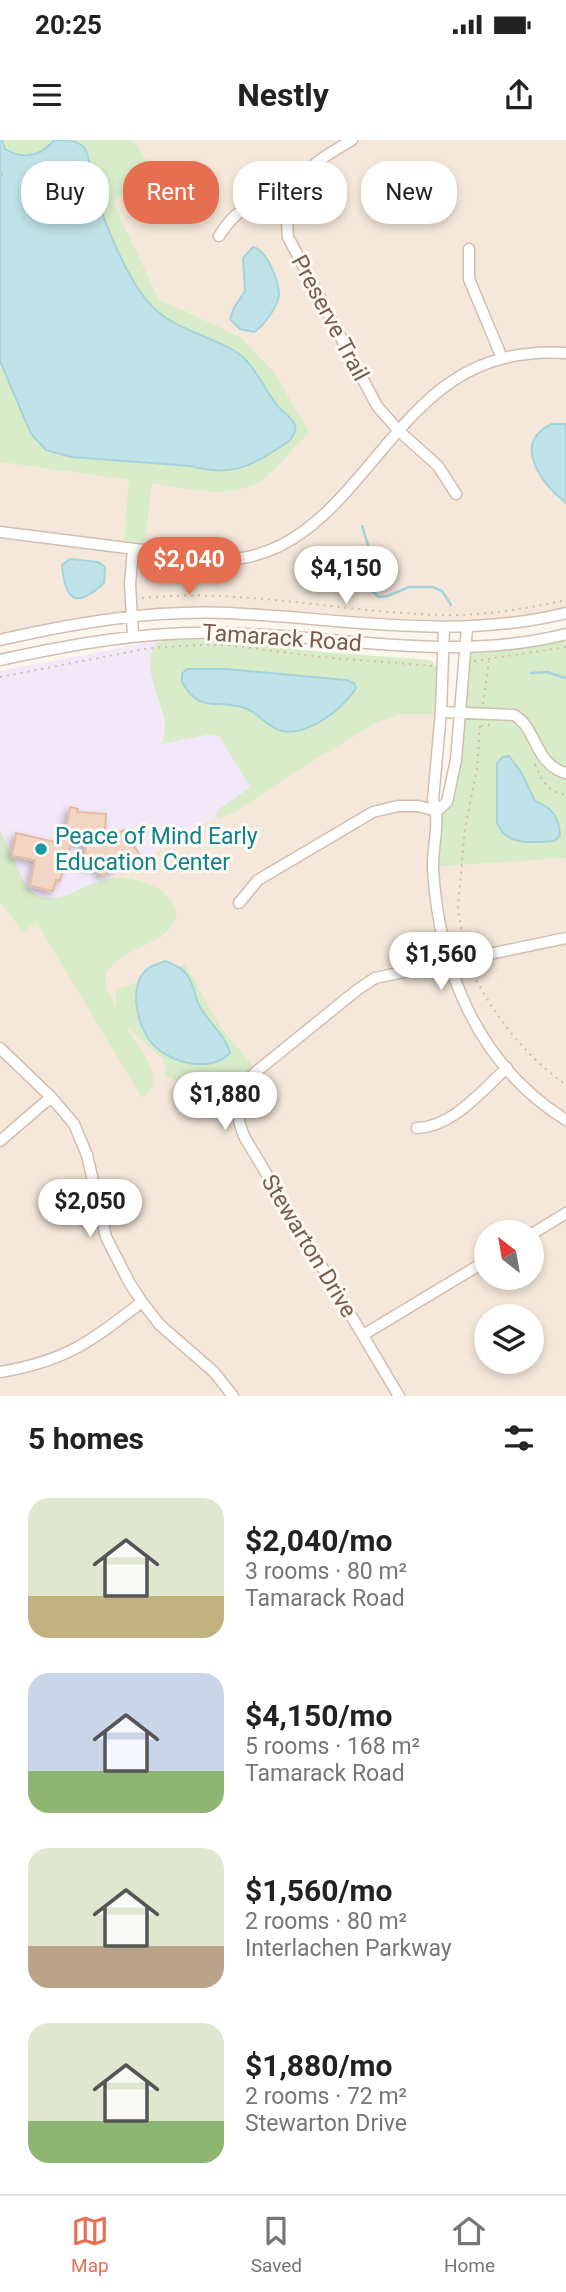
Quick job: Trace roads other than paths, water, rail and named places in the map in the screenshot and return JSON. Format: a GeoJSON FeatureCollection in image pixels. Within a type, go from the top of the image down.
{"type":"FeatureCollection","features":[{"type":"Feature","properties":{"kind":"street"},"geometry":{"type":"LineString","coordinates":[[320,161],[352,140]]}},
{"type":"Feature","properties":{"kind":"street"},"geometry":{"type":"LineString","coordinates":[[219,236],[233,215]]}},
{"type":"Feature","properties":{"kind":"street","name":"Preserve Trail"},"geometry":{"type":"LineString","coordinates":[[287,224],[293,251],[377,406],[438,466],[456,494]]}},
{"type":"Feature","properties":{"kind":"street"},"geometry":{"type":"LineString","coordinates":[[469,249],[468,279],[502,358]]}},
{"type":"Feature","properties":{"kind":"street"},"geometry":{"type":"LineString","coordinates":[[0,532],[226,560],[261,555],[288,543],[317,522],[423,405],[454,380],[502,358],[528,353],[566,353]]}},
{"type":"Feature","properties":{"kind":"street"},"geometry":{"type":"LineString","coordinates":[[133,550],[133,636]]}},
{"type":"Feature","properties":{"kind":"street","name":"Tamarack Road"},"geometry":{"type":"LineString","coordinates":[[0,639],[132,616],[225,613],[467,628],[528,621],[566,613]]}},
{"type":"Feature","properties":{"kind":"street"},"geometry":{"type":"LineString","coordinates":[[444,628],[441,712],[433,800],[437,811],[433,867],[440,925],[449,962],[467,1012],[492,1051],[541,1101],[566,1120]]}},
{"type":"Feature","properties":{"kind":"street"},"geometry":{"type":"LineString","coordinates":[[437,811],[447,802],[456,760],[467,628]]}},
{"type":"Feature","properties":{"kind":"street","name":"Tamarack Road"},"geometry":{"type":"LineString","coordinates":[[0,660],[133,636],[223,633],[466,648],[510,644],[566,634]]}},
{"type":"Feature","properties":{"kind":"street"},"geometry":{"type":"LineString","coordinates":[[441,712],[506,714],[519,718],[546,761],[565,773]]}},
{"type":"Feature","properties":{"kind":"street"},"geometry":{"type":"LineString","coordinates":[[239,903],[258,880],[373,812],[398,806],[418,806],[437,811]]}},
{"type":"Feature","properties":{"kind":"street","name":"Stewarton Drive"},"geometry":{"type":"LineString","coordinates":[[399,1396],[245,1138],[240,1126],[237,1102],[245,1082],[253,1074],[365,984],[388,974],[566,938]]}},
{"type":"Feature","properties":{"kind":"street"},"geometry":{"type":"LineString","coordinates":[[0,1048],[51,1097],[74,1124],[81,1139],[106,1237],[142,1302],[160,1325],[214,1371],[233,1396]]}},
{"type":"Feature","properties":{"kind":"street"},"geometry":{"type":"LineString","coordinates":[[417,1128],[431,1128],[447,1121],[507,1068]]}},
{"type":"Feature","properties":{"kind":"street"},"geometry":{"type":"LineString","coordinates":[[0,1141],[51,1097]]}},
{"type":"Feature","properties":{"kind":"street"},"geometry":{"type":"LineString","coordinates":[[544,1227],[566,1213]]}},
{"type":"Feature","properties":{"kind":"street"},"geometry":{"type":"LineString","coordinates":[[363,1335],[474,1268]]}},
{"type":"Feature","properties":{"kind":"street"},"geometry":{"type":"LineString","coordinates":[[0,1372],[45,1363],[81,1348],[142,1302]]}},
{"type":"Feature","properties":{"kind":"water"},"geometry":{"type":"Polygon","coordinates":[[[0,140],[5,149],[19,155],[37,153],[54,140],[66,140],[84,147],[89,161],[21,161],[21,224],[107,224],[129,273],[147,301],[157,311],[184,328],[233,350],[247,361],[276,404],[293,421],[295,430],[288,442],[253,463],[219,471],[191,466],[71,457],[46,450],[31,434],[0,361],[0,140]]]}},
{"type":"Feature","properties":{"kind":"water"},"geometry":{"type":"Polygon","coordinates":[[[253,247],[263,254],[271,267],[279,295],[270,316],[254,332],[240,329],[230,319],[245,291],[243,258],[253,247]]]}},
{"type":"Feature","properties":{"kind":"water"},"geometry":{"type":"Polygon","coordinates":[[[552,424],[566,424],[566,503],[540,474],[532,452],[533,442],[540,432],[552,424]]]}},
{"type":"Feature","properties":{"kind":"water"},"geometry":{"type":"Polygon","coordinates":[[[70,559],[98,562],[105,567],[104,583],[86,596],[74,597],[66,587],[62,565],[70,559]]]}},
{"type":"Feature","properties":{"kind":"water"},"geometry":{"type":"Polygon","coordinates":[[[324,562],[335,564],[341,574],[342,583],[329,588],[304,585],[302,578],[312,568],[324,562]]]}},
{"type":"Feature","properties":{"kind":"water"},"geometry":{"type":"Polygon","coordinates":[[[187,669],[226,669],[346,680],[354,683],[356,688],[333,713],[311,726],[289,732],[274,728],[242,707],[201,702],[188,692],[182,682],[182,674],[187,669]]]}},
{"type":"Feature","properties":{"kind":"water"},"geometry":{"type":"Polygon","coordinates":[[[509,756],[521,772],[535,801],[550,810],[556,818],[560,835],[555,841],[514,840],[501,831],[497,823],[497,763],[503,757],[509,756]]]}},
{"type":"Feature","properties":{"kind":"water"},"geometry":{"type":"Polygon","coordinates":[[[165,961],[186,973],[200,1007],[228,1047],[230,1053],[221,1060],[211,1063],[187,1063],[164,1054],[148,1038],[140,1021],[137,991],[143,974],[150,967],[165,961]]]}},
{"type":"Feature","properties":{"kind":"waterway"},"geometry":{"type":"LineString","coordinates":[[362,526],[368,545],[373,592],[379,597],[409,587],[433,587],[442,591],[451,605]]}},
{"type":"Feature","properties":{"kind":"waterway"},"geometry":{"type":"LineString","coordinates":[[531,673],[547,672],[566,678]]}},
{"type":"Feature","properties":{"kind":"place","name":"Peace of Mind Early Education Center"},"geometry":{"type":"Point","coordinates":[41,849]}}]}
